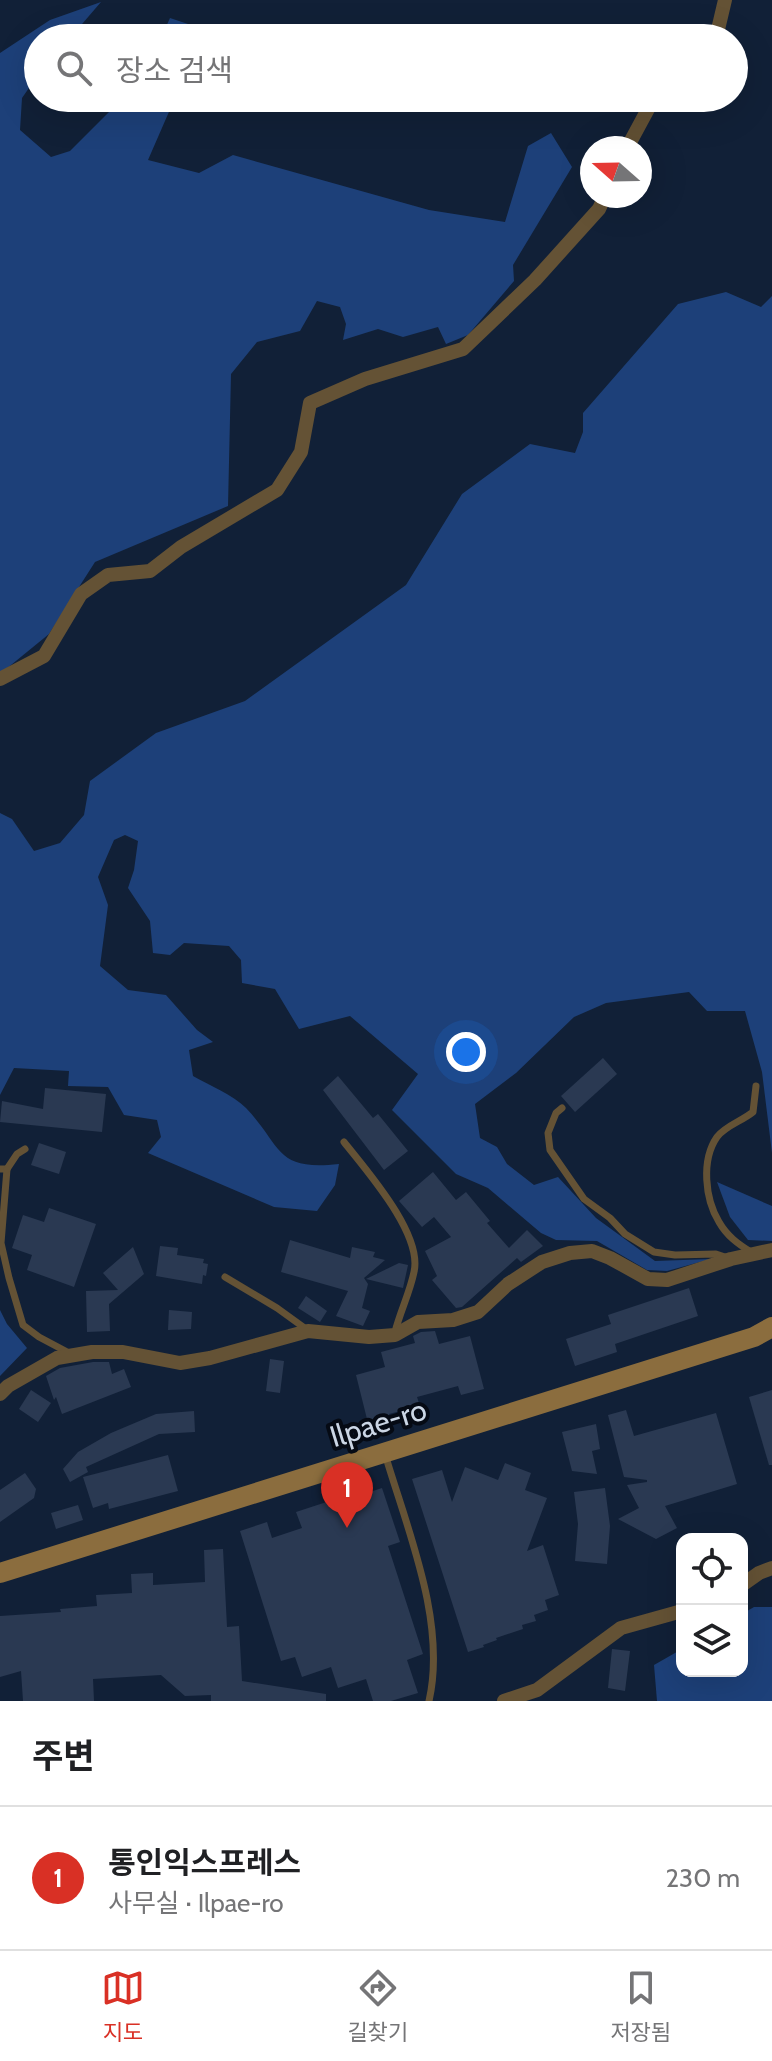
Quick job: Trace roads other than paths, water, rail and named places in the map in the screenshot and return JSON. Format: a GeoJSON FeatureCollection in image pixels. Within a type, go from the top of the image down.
{"type":"FeatureCollection","features":[{"type":"Feature","properties":{"kind":"street"},"geometry":{"type":"LineString","coordinates":[[719,24],[725,0]]}},
{"type":"Feature","properties":{"kind":"street"},"geometry":{"type":"LineString","coordinates":[[633,136],[646,112]]}},
{"type":"Feature","properties":{"kind":"street"},"geometry":{"type":"LineString","coordinates":[[0,679],[44,656],[81,594],[108,575],[150,571],[181,547],[277,490],[301,452],[310,403],[365,379],[463,349],[535,280],[599,208]]}},
{"type":"Feature","properties":{"kind":"street"},"geometry":{"type":"LineString","coordinates":[[0,1394],[8,1386],[57,1358],[92,1352],[123,1352],[180,1363],[210,1358],[308,1331],[369,1337],[395,1335],[418,1322],[453,1320],[478,1312],[542,1262],[570,1253],[592,1251],[648,1279],[667,1280],[731,1259],[772,1250]]}},
{"type":"Feature","properties":{"kind":"street","name":"Ilpae-ro"},"geometry":{"type":"LineString","coordinates":[[0,1573],[754,1337],[772,1327]]}},
{"type":"Feature","properties":{"kind":"street"},"geometry":{"type":"LineString","coordinates":[[748,1581],[772,1568]]}},
{"type":"Feature","properties":{"kind":"street"},"geometry":{"type":"LineString","coordinates":[[504,1701],[538,1696],[621,1628],[676,1613]]}},
{"type":"Feature","properties":{"kind":"lane"},"geometry":{"type":"LineString","coordinates":[[753,1253],[734,1241],[718,1221],[706,1172],[715,1140],[723,1130],[741,1122],[753,1112],[756,1086]]}},
{"type":"Feature","properties":{"kind":"lane"},"geometry":{"type":"LineString","coordinates":[[562,1108],[556,1113],[548,1133],[550,1150],[584,1199],[610,1218],[625,1234],[654,1252],[716,1254],[731,1259]]}},
{"type":"Feature","properties":{"kind":"lane"},"geometry":{"type":"LineString","coordinates":[[344,1142],[379,1187],[411,1242],[415,1269],[395,1335]]}},
{"type":"Feature","properties":{"kind":"lane"},"geometry":{"type":"LineString","coordinates":[[25,1149],[4,1169],[1,1243],[23,1325],[73,1355]]}},
{"type":"Feature","properties":{"kind":"lane"},"geometry":{"type":"LineString","coordinates":[[225,1277],[308,1331]]}},
{"type":"Feature","properties":{"kind":"lane"},"geometry":{"type":"LineString","coordinates":[[385,1452],[426,1592],[433,1638],[429,1701]]}},
{"type":"Feature","properties":{"kind":"place","name":"통인익스프레스"},"geometry":{"type":"Point","coordinates":[347,1528]}}]}
